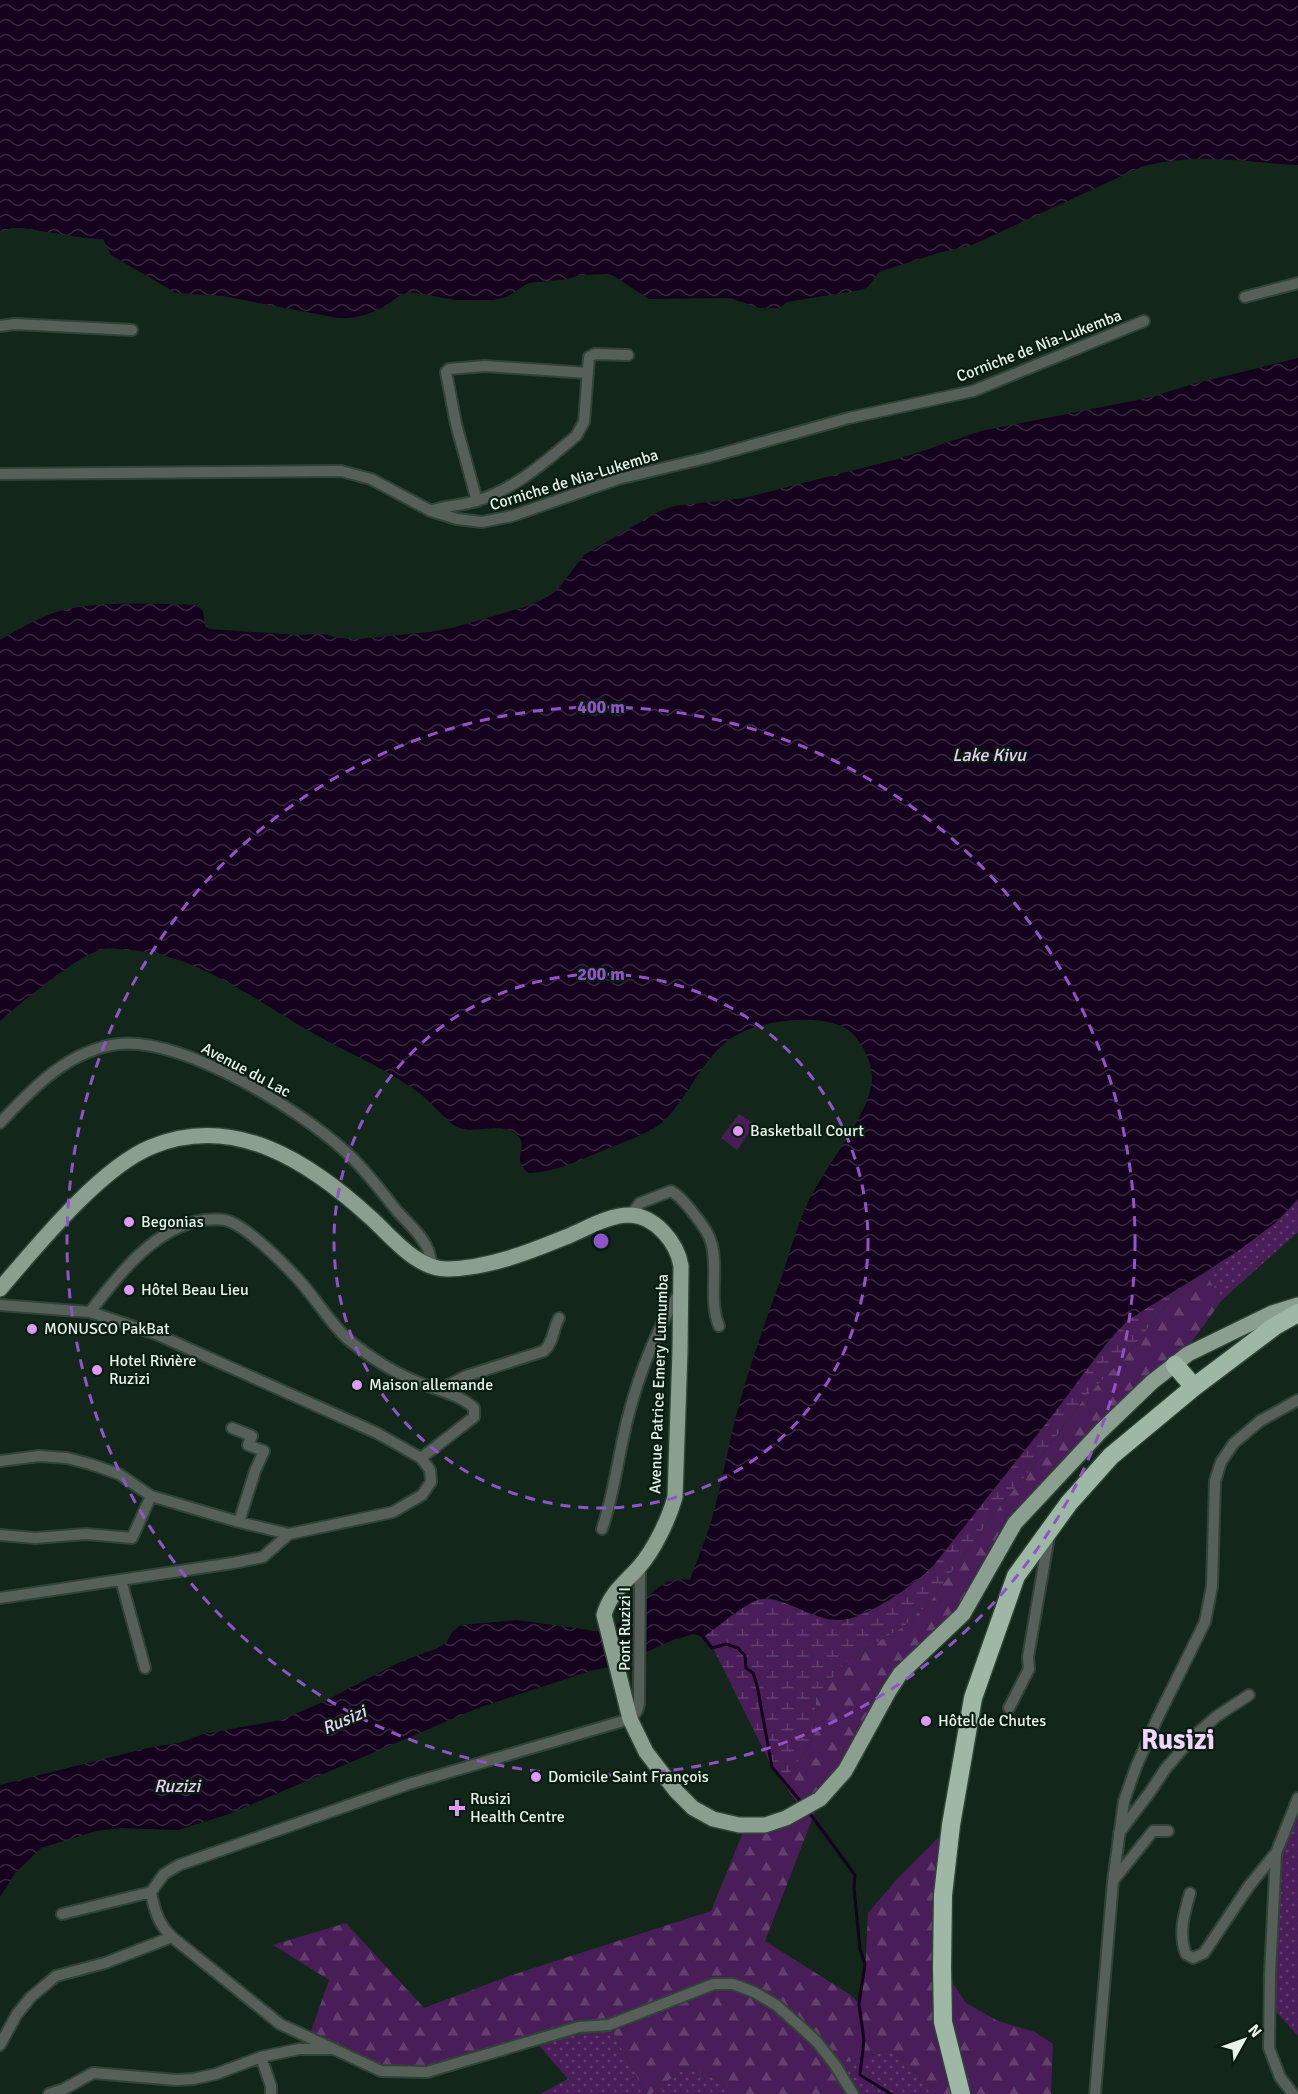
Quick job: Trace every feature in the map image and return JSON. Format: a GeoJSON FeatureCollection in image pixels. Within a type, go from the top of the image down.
{"type":"FeatureCollection","features":[{"type":"Feature","properties":{"kind":"highway"},"geometry":{"type":"LineString","coordinates":[[961,2094],[943,2022],[943,1895],[951,1825],[973,1698],[1016,1576],[1050,1527],[1111,1456],[1194,1387],[1275,1326],[1298,1313]]}},
{"type":"Feature","properties":{"kind":"highway"},"geometry":{"type":"LineString","coordinates":[[1175,1365],[1194,1387]]}},
{"type":"Feature","properties":{"kind":"main road"},"geometry":{"type":"LineString","coordinates":[[0,1288],[106,1176],[125,1161],[150,1147],[188,1137],[217,1135],[239,1138],[285,1155],[341,1192],[407,1251],[433,1268],[457,1268],[492,1262],[535,1249],[615,1216],[631,1215]]}},
{"type":"Feature","properties":{"kind":"main road","name":"Avenue Patrice Emery Lumumba"},"geometry":{"type":"LineString","coordinates":[[630,1719],[604,1615],[610,1598],[640,1566],[670,1514],[675,1497],[681,1290],[679,1254],[672,1242],[653,1223],[631,1215]]}},
{"type":"Feature","properties":{"kind":"main road"},"geometry":{"type":"LineString","coordinates":[[630,1719],[646,1752],[661,1774],[693,1808],[713,1819],[739,1825],[765,1824],[803,1810],[820,1799],[845,1771],[900,1674],[963,1614],[1015,1523],[1101,1431],[1152,1382],[1188,1354],[1272,1313],[1298,1305]]}},
{"type":"Feature","properties":{"kind":"street"},"geometry":{"type":"LineString","coordinates":[[1245,297],[1298,283]]}},
{"type":"Feature","properties":{"kind":"street","name":"Corniche de Nia-Lukemba"},"geometry":{"type":"LineString","coordinates":[[0,474],[341,471],[380,482],[431,511],[457,519],[482,522],[512,516],[618,479],[706,458],[849,418],[973,391],[1144,321]]}},
{"type":"Feature","properties":{"kind":"street"},"geometry":{"type":"LineString","coordinates":[[0,326],[15,324],[132,330]]}},
{"type":"Feature","properties":{"kind":"street"},"geometry":{"type":"LineString","coordinates":[[431,511],[477,501],[500,492],[523,479],[576,436],[584,422],[589,357],[595,354],[628,355]]}},
{"type":"Feature","properties":{"kind":"street"},"geometry":{"type":"LineString","coordinates":[[477,501],[456,424],[446,372],[449,369],[485,366],[588,373]]}},
{"type":"Feature","properties":{"kind":"street","name":"Avenue du Lac"},"geometry":{"type":"LineString","coordinates":[[0,1123],[34,1087],[79,1056],[103,1047],[122,1044],[176,1051],[210,1065],[283,1106],[323,1132],[347,1152],[428,1248],[433,1268]]}},
{"type":"Feature","properties":{"kind":"street"},"geometry":{"type":"LineString","coordinates":[[631,1215],[640,1203],[671,1191],[676,1193],[692,1212],[706,1230],[712,1245],[715,1313],[719,1326]]}},
{"type":"Feature","properties":{"kind":"street"},"geometry":{"type":"LineString","coordinates":[[90,1312],[121,1273],[159,1237],[188,1222],[212,1219],[229,1220],[243,1228],[298,1279],[349,1340],[395,1371],[441,1389],[471,1405],[475,1410],[474,1417],[421,1458]]}},
{"type":"Feature","properties":{"kind":"street"},"geometry":{"type":"LineString","coordinates":[[602,1529],[612,1500],[628,1417],[667,1312],[681,1290]]}},
{"type":"Feature","properties":{"kind":"street"},"geometry":{"type":"LineString","coordinates":[[0,1305],[90,1312],[156,1334],[377,1434],[421,1458],[430,1470],[431,1482],[422,1495],[393,1512],[289,1534],[151,1496],[119,1474],[77,1461],[39,1456],[0,1461]]}},
{"type":"Feature","properties":{"kind":"street"},"geometry":{"type":"LineString","coordinates":[[441,1389],[466,1376],[544,1351],[550,1345],[554,1326],[559,1318]]}},
{"type":"Feature","properties":{"kind":"street"},"geometry":{"type":"LineString","coordinates":[[1095,2094],[1113,1881],[1124,1801],[1136,1767],[1205,1622],[1212,1586],[1215,1481],[1221,1462],[1234,1443],[1260,1422],[1298,1400]]}},
{"type":"Feature","properties":{"kind":"street"},"geometry":{"type":"LineString","coordinates":[[232,1428],[252,1436],[248,1445],[264,1451],[255,1471],[239,1522]]}},
{"type":"Feature","properties":{"kind":"street"},"geometry":{"type":"LineString","coordinates":[[0,1535],[35,1538],[86,1534],[132,1538],[151,1496]]}},
{"type":"Feature","properties":{"kind":"street"},"geometry":{"type":"LineString","coordinates":[[1009,1708],[1029,1669],[1028,1657],[1050,1527]]}},
{"type":"Feature","properties":{"kind":"street"},"geometry":{"type":"LineString","coordinates":[[0,1598],[263,1557],[289,1534]]}},
{"type":"Feature","properties":{"kind":"street","name":"Pont Ruzizi I"},"geometry":{"type":"LineString","coordinates":[[630,1719],[637,1711],[640,1691],[640,1566]]}},
{"type":"Feature","properties":{"kind":"street"},"geometry":{"type":"LineString","coordinates":[[121,1580],[145,1668]]}},
{"type":"Feature","properties":{"kind":"street"},"geometry":{"type":"LineString","coordinates":[[1118,1834],[1166,1768],[1195,1735],[1217,1716],[1249,1695]]}},
{"type":"Feature","properties":{"kind":"street"},"geometry":{"type":"LineString","coordinates":[[62,1914],[151,1892],[164,1874],[179,1865],[409,1784],[630,1719]]}},
{"type":"Feature","properties":{"kind":"street"},"geometry":{"type":"LineString","coordinates":[[1190,1893],[1184,1915],[1182,1938],[1186,1954],[1193,1958],[1204,1953],[1249,1886],[1276,1853],[1298,1798]]}},
{"type":"Feature","properties":{"kind":"street"},"geometry":{"type":"LineString","coordinates":[[1113,1881],[1153,1831],[1168,1831]]}},
{"type":"Feature","properties":{"kind":"street"},"geometry":{"type":"LineString","coordinates":[[1276,1853],[1269,2048],[1280,2077],[1293,2094]]}},
{"type":"Feature","properties":{"kind":"street"},"geometry":{"type":"LineString","coordinates":[[151,1892],[153,1906],[163,1928],[262,2012],[280,2024],[381,2072],[427,2072],[579,2027],[609,2025],[714,1984],[733,1984],[754,1992],[776,2005],[802,2028],[817,2042],[835,2065],[853,2094]]}},
{"type":"Feature","properties":{"kind":"street"},"geometry":{"type":"LineString","coordinates":[[0,2045],[17,2014],[31,1997],[56,1976],[105,1963],[172,1937]]}},
{"type":"Feature","properties":{"kind":"street"},"geometry":{"type":"LineString","coordinates":[[49,2094],[65,2092],[93,2073],[177,2080],[193,2079],[216,2074],[261,2057],[299,2049],[334,2049]]}},
{"type":"Feature","properties":{"kind":"street"},"geometry":{"type":"LineString","coordinates":[[261,2057],[271,2086],[271,2094]]}},
{"type":"Feature","properties":{"kind":"green space","name":"Basketball Court"},"geometry":{"type":"Polygon","coordinates":[[[739,1114],[755,1124],[737,1150],[721,1138],[739,1114]]]}},
{"type":"Feature","properties":{"kind":"green space"},"geometry":{"type":"Polygon","coordinates":[[[1298,1199],[1298,1232],[1222,1300],[1205,1273],[1275,1223],[1298,1199]]]}},
{"type":"Feature","properties":{"kind":"green space"},"geometry":{"type":"Polygon","coordinates":[[[1205,1273],[1222,1300],[1175,1365],[1036,1499],[976,1589],[913,1661],[820,1799],[765,1941],[849,1994],[859,2003],[865,1974],[868,1913],[897,1879],[951,1825],[942,1967],[966,2003],[998,2021],[1035,2032],[1053,2044],[1051,2094],[933,2094],[933,2088],[891,2050],[835,2065],[853,2094],[728,2094],[720,2079],[685,2068],[651,2094],[646,2094],[609,2025],[401,2073],[309,2037],[329,1980],[273,1945],[346,1923],[424,2008],[509,1976],[711,1911],[746,1825],[802,1810],[783,1783],[814,1738],[816,1696],[850,1658],[903,1627],[930,1602],[996,1511],[1040,1458],[1084,1399],[1128,1353],[1181,1287],[1205,1273]]]}},
{"type":"Feature","properties":{"kind":"green space"},"geometry":{"type":"Polygon","coordinates":[[[1181,1287],[1128,1353],[1084,1399],[1040,1458],[996,1511],[930,1602],[903,1627],[850,1658],[816,1696],[814,1738],[783,1783],[772,1767],[713,1648],[703,1637],[741,1609],[756,1601],[770,1599],[822,1617],[933,1566],[1116,1332],[1128,1320],[1181,1287]]]}},
{"type":"Feature","properties":{"kind":"green space"},"geometry":{"type":"Polygon","coordinates":[[[1298,1793],[1298,2036],[1268,2003],[1273,1859],[1298,1793]]]}},
{"type":"Feature","properties":{"kind":"green space"},"geometry":{"type":"Polygon","coordinates":[[[609,2025],[646,2094],[540,2094],[568,2079],[535,2041],[609,2025]]]}},
{"type":"Feature","properties":{"kind":"green space"},"geometry":{"type":"Polygon","coordinates":[[[891,2050],[933,2088],[933,2094],[853,2094],[835,2065],[891,2050]]]}},
{"type":"Feature","properties":{"kind":"green space"},"geometry":{"type":"Polygon","coordinates":[[[685,2068],[720,2079],[728,2094],[651,2094],[685,2068]]]}},
{"type":"Feature","properties":{"kind":"water"},"geometry":{"type":"Polygon","coordinates":[[[0,0],[1298,0],[1298,165],[1200,159],[1161,162],[1141,167],[972,245],[879,272],[868,287],[861,290],[787,302],[780,308],[759,308],[730,298],[649,299],[614,276],[606,274],[580,275],[568,279],[528,283],[507,297],[493,300],[456,300],[409,292],[370,313],[358,317],[338,318],[223,296],[176,293],[111,255],[103,239],[22,228],[0,232],[0,0]]]}},
{"type":"Feature","properties":{"kind":"water","name":"Lake Kivu"},"geometry":{"type":"Polygon","coordinates":[[[1298,358],[1298,1199],[1275,1223],[1238,1251],[1128,1320],[1108,1341],[933,1566],[890,1600],[863,1614],[840,1620],[826,1619],[777,1600],[765,1598],[754,1601],[703,1637],[694,1634],[673,1640],[615,1666],[593,1670],[478,1708],[229,1814],[178,1830],[121,1828],[96,1831],[41,1848],[15,1873],[0,1897],[0,1785],[152,1747],[179,1743],[204,1734],[281,1720],[325,1701],[400,1662],[438,1648],[446,1643],[453,1631],[461,1625],[517,1620],[596,1631],[611,1628],[624,1620],[655,1590],[667,1582],[680,1579],[690,1580],[712,1520],[746,1382],[798,1227],[815,1188],[865,1106],[872,1076],[866,1053],[846,1028],[812,1020],[766,1024],[738,1034],[717,1050],[674,1109],[656,1127],[566,1165],[548,1171],[529,1173],[521,1163],[521,1141],[512,1131],[495,1128],[467,1130],[459,1128],[427,1099],[392,1075],[311,1032],[223,980],[177,959],[118,949],[94,952],[51,980],[0,1021],[0,640],[54,613],[73,608],[119,604],[195,605],[203,611],[205,626],[209,629],[298,635],[324,634],[338,638],[359,639],[452,628],[528,606],[544,599],[558,589],[584,555],[658,512],[674,506],[744,498],[902,458],[981,431],[1148,398],[1193,384],[1298,358]]]}},
{"type":"Feature","properties":{"kind":"waterway"},"geometry":{"type":"LineString","coordinates":[[702,1635],[712,1648],[726,1644],[738,1648],[745,1656],[746,1668],[753,1673],[757,1685],[772,1767],[802,1803]]}},
{"type":"Feature","properties":{"kind":"waterway"},"geometry":{"type":"LineString","coordinates":[[808,1811],[855,1875],[854,1888],[860,1949],[865,1964],[859,2004],[864,2040],[860,2075],[891,2094]]}},
{"type":"Feature","properties":{"kind":"place","name":"Basketball Court"},"geometry":{"type":"Point","coordinates":[738,1131]}},
{"type":"Feature","properties":{"kind":"place","name":"Begonias"},"geometry":{"type":"Point","coordinates":[129,1222]}},
{"type":"Feature","properties":{"kind":"place","name":"Hôtel Beau Lieu"},"geometry":{"type":"Point","coordinates":[129,1290]}},
{"type":"Feature","properties":{"kind":"place","name":"MONUSCO PakBat"},"geometry":{"type":"Point","coordinates":[32,1329]}},
{"type":"Feature","properties":{"kind":"place","name":"Hotel Rivière Ruzizi"},"geometry":{"type":"Point","coordinates":[97,1370]}},
{"type":"Feature","properties":{"kind":"place","name":"Maison allemande"},"geometry":{"type":"Point","coordinates":[357,1385]}},
{"type":"Feature","properties":{"kind":"place","name":"Hôtel de Chutes"},"geometry":{"type":"Point","coordinates":[926,1721]}},
{"type":"Feature","properties":{"kind":"place","name":"Domicile Saint François"},"geometry":{"type":"Point","coordinates":[536,1777]}},
{"type":"Feature","properties":{"kind":"place","name":"Rusizi Health Centre"},"geometry":{"type":"Point","coordinates":[457,1808]}},
{"type":"Feature","properties":{"kind":"district","name":"Rusizi"},"geometry":{"type":"Point","coordinates":[1178,1740]}},
{"type":"Feature","properties":{"kind":"water label","name":"Ruzizi"},"geometry":{"type":"Point","coordinates":[177,1786]}}]}
